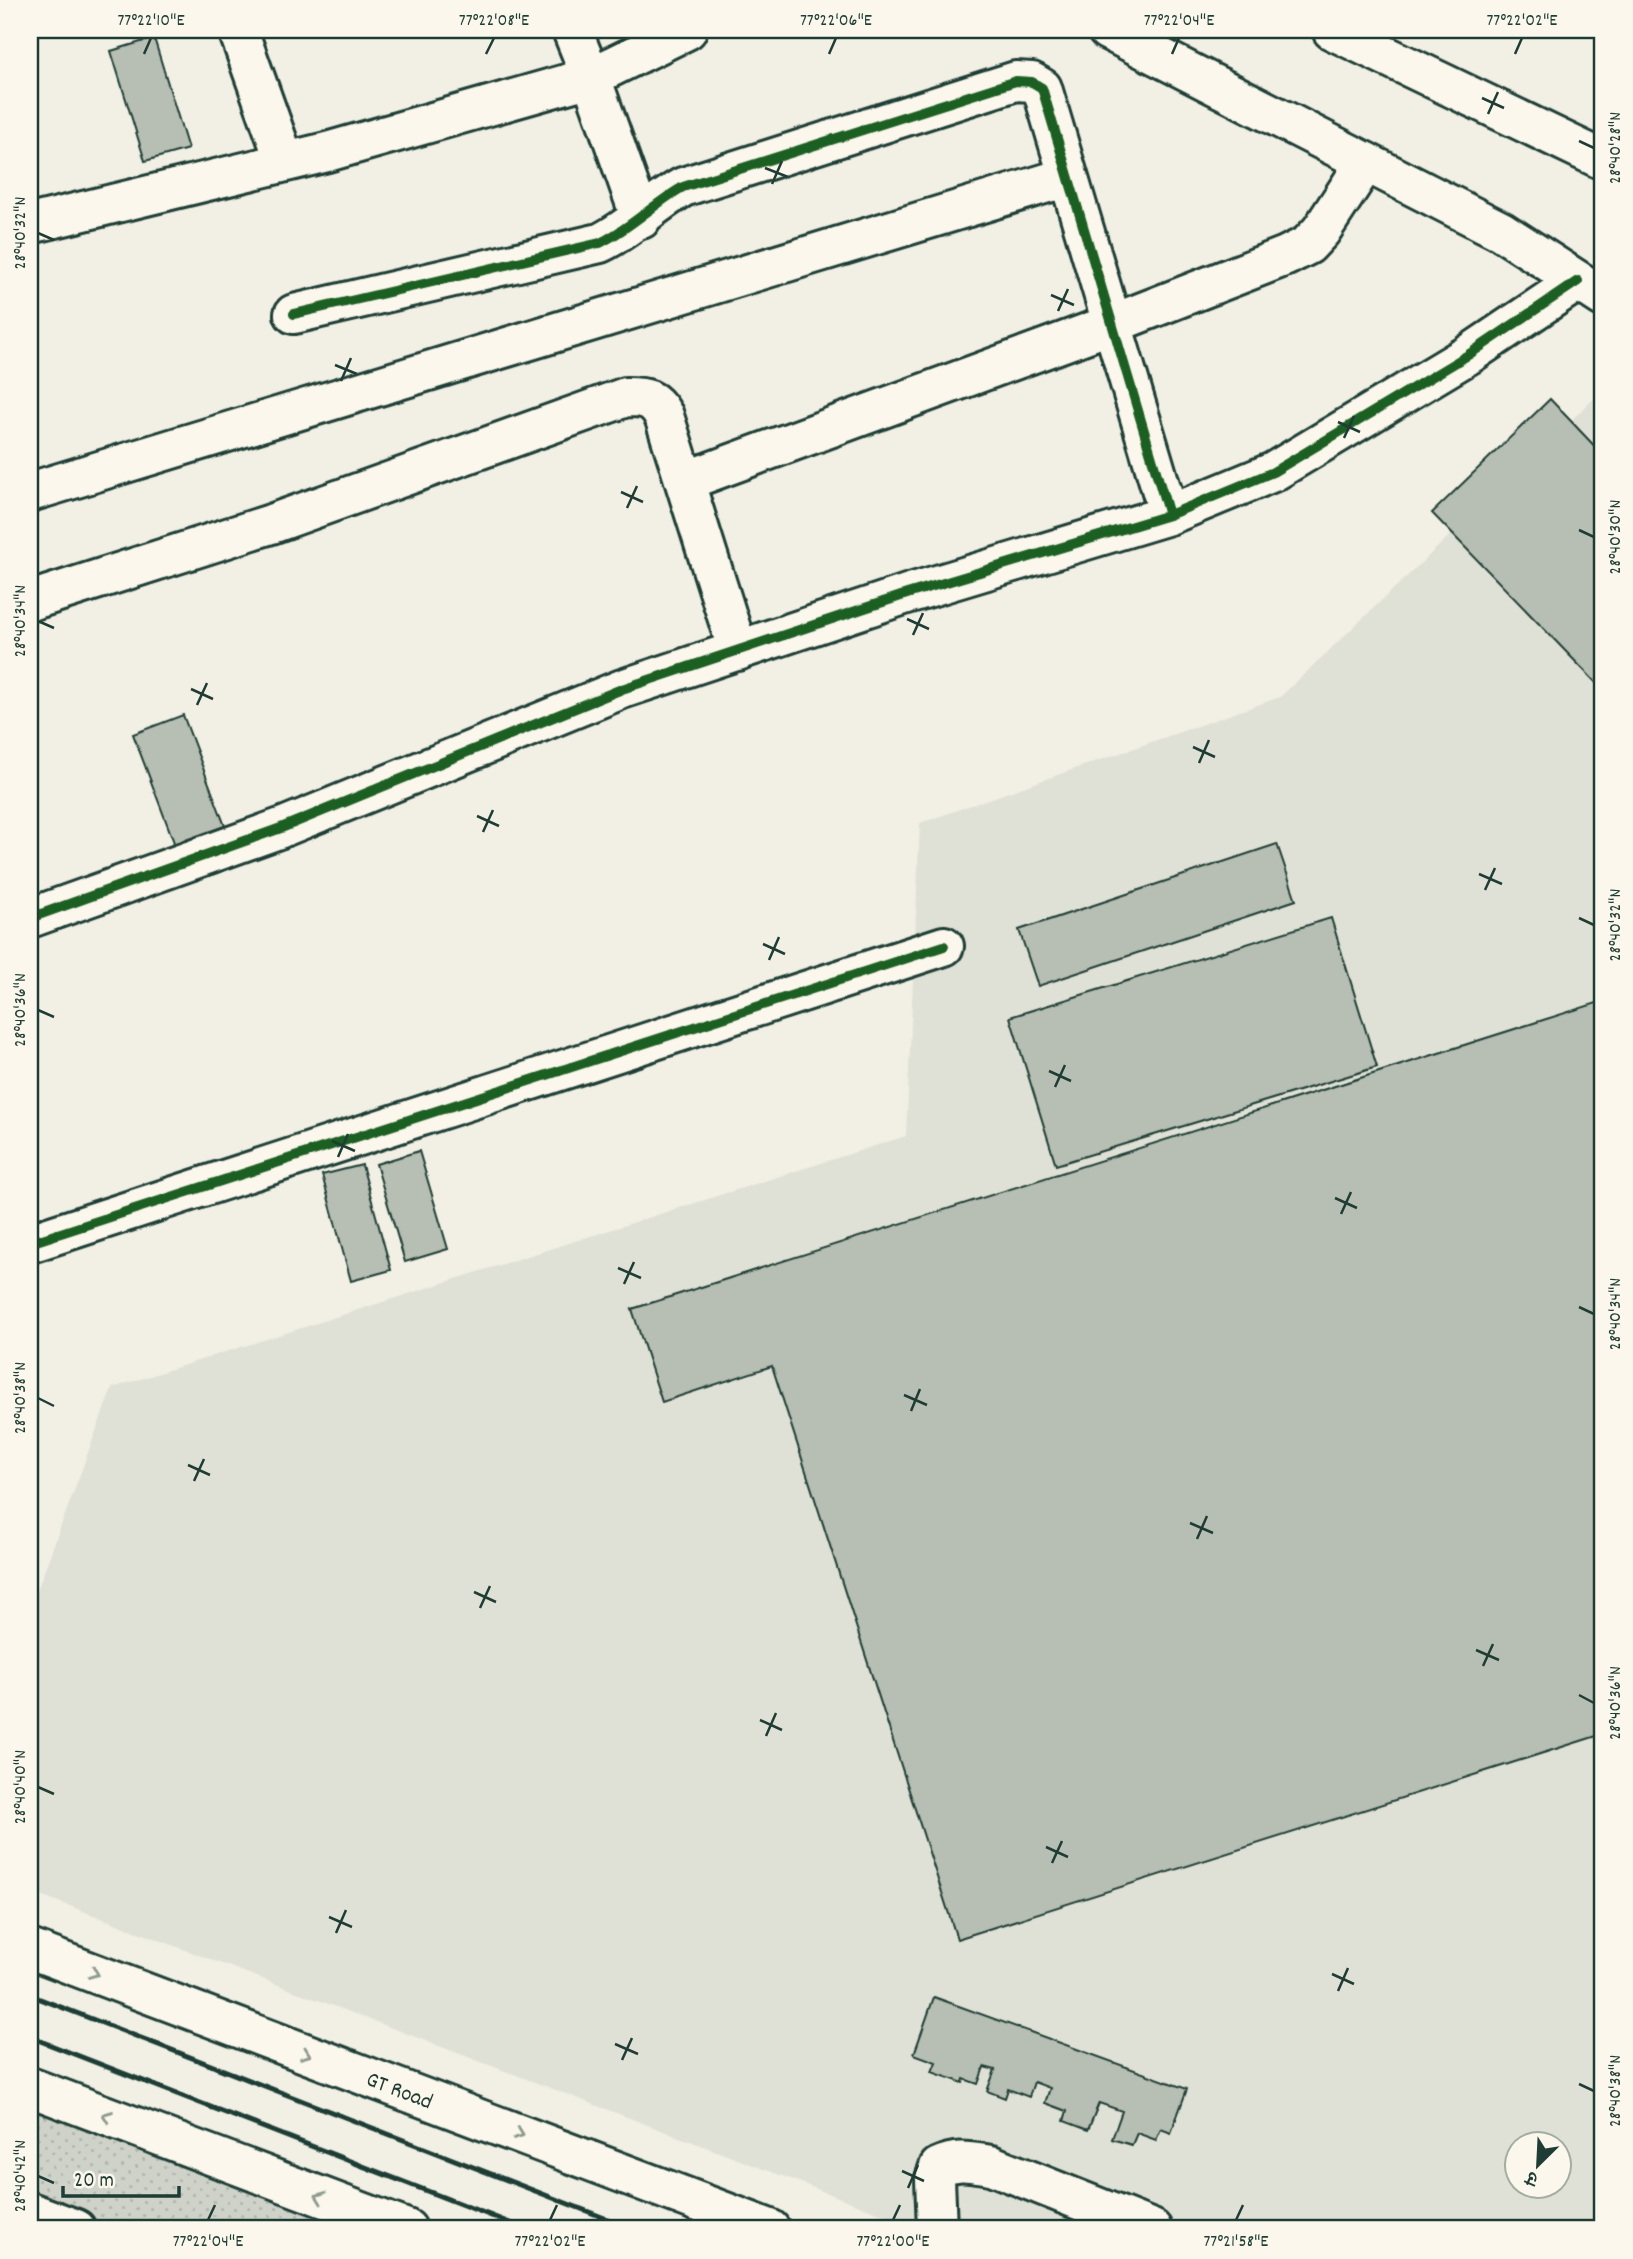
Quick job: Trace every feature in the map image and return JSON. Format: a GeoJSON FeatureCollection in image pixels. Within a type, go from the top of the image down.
{"type":"FeatureCollection","features":[{"type":"Feature","properties":{"kind":"main road"},"geometry":{"type":"LineString","coordinates":[[238,30],[285,162]]}},
{"type":"Feature","properties":{"kind":"main road"},"geometry":{"type":"LineString","coordinates":[[572,30],[641,219]]}},
{"type":"Feature","properties":{"kind":"main road"},"geometry":{"type":"LineString","coordinates":[[30,224],[327,152],[591,77],[687,30]]}},
{"type":"Feature","properties":{"kind":"main road"},"geometry":{"type":"LineString","coordinates":[[30,918],[281,828],[622,689],[907,594],[1169,515],[1273,472],[1468,355],[1590,289],[1501,232],[1107,30]]}},
{"type":"Feature","properties":{"kind":"main road"},"geometry":{"type":"LineString","coordinates":[[1332,30],[1603,160]]}},
{"type":"Feature","properties":{"kind":"main road"},"geometry":{"type":"LineString","coordinates":[[294,314],[578,250],[619,234],[641,219],[663,198],[683,187],[1016,80],[1032,82],[1042,88],[1169,515]]}},
{"type":"Feature","properties":{"kind":"main road"},"geometry":{"type":"LineString","coordinates":[[685,481],[1112,324],[1286,256],[1308,245],[1321,231],[1366,162]]}},
{"type":"Feature","properties":{"kind":"main road"},"geometry":{"type":"LineString","coordinates":[[30,492],[1067,177]]}},
{"type":"Feature","properties":{"kind":"main road"},"geometry":{"type":"LineString","coordinates":[[30,601],[271,524],[626,397],[642,397],[658,404],[664,416],[738,651]]}},
{"type":"Feature","properties":{"kind":"main road"},"geometry":{"type":"LineString","coordinates":[[30,1243],[944,946]]}},
{"type":"Feature","properties":{"kind":"main road","name":"GT Road"},"geometry":{"type":"LineString","coordinates":[[30,1949],[770,2229]]}},
{"type":"Feature","properties":{"kind":"main road"},"geometry":{"type":"LineString","coordinates":[[30,2087],[407,2229]]}},
{"type":"Feature","properties":{"kind":"main road"},"geometry":{"type":"LineString","coordinates":[[937,2229],[935,2179],[939,2167],[951,2161],[964,2160],[991,2165],[1152,2229]]}},
{"type":"Feature","properties":{"kind":"main road"},"geometry":{"type":"LineString","coordinates":[[30,2212],[76,2229]]}},
{"type":"Feature","properties":{"kind":"shaded area"},"geometry":{"type":"Polygon","coordinates":[[[1603,390],[1603,2229],[922,2229],[30,1891],[30,1609],[112,1388],[906,1136],[920,823],[1280,697],[1603,390]]]}},
{"type":"Feature","properties":{"kind":"shaded area"},"geometry":{"type":"Polygon","coordinates":[[[30,2085],[410,2229],[74,2229],[30,2212],[30,2085]]]}},
{"type":"Feature","properties":{"kind":"building"},"geometry":{"type":"Polygon","coordinates":[[[154,38],[188,149],[145,161],[111,51],[154,38]]]}},
{"type":"Feature","properties":{"kind":"building"},"geometry":{"type":"Polygon","coordinates":[[[1550,399],[1603,455],[1603,690],[1432,513],[1550,399]]]}},
{"type":"Feature","properties":{"kind":"building"},"geometry":{"type":"Polygon","coordinates":[[[183,715],[225,826],[175,845],[133,734],[183,715]]]}},
{"type":"Feature","properties":{"kind":"building"},"geometry":{"type":"Polygon","coordinates":[[[1277,844],[1296,900],[1038,986],[1019,930],[1277,844]]]}},
{"type":"Feature","properties":{"kind":"building"},"geometry":{"type":"Polygon","coordinates":[[[1331,918],[1377,1067],[1056,1165],[1010,1017],[1331,918]]]}},
{"type":"Feature","properties":{"kind":"building"},"geometry":{"type":"Polygon","coordinates":[[[1603,1001],[1603,1734],[957,1939],[772,1366],[662,1402],[632,1309],[1603,1001]]]}},
{"type":"Feature","properties":{"kind":"building"},"geometry":{"type":"Polygon","coordinates":[[[419,1151],[448,1249],[405,1262],[376,1164],[419,1151]]]}},
{"type":"Feature","properties":{"kind":"building"},"geometry":{"type":"Polygon","coordinates":[[[362,1165],[391,1270],[351,1281],[322,1175],[362,1165]]]}},
{"type":"Feature","properties":{"kind":"building"},"geometry":{"type":"Polygon","coordinates":[[[934,1997],[1187,2089],[1171,2133],[1161,2129],[1156,2140],[1137,2133],[1132,2145],[1112,2139],[1122,2111],[1099,2103],[1088,2130],[1064,2121],[1067,2111],[1045,2103],[1050,2088],[1034,2082],[1029,2097],[1008,2089],[1005,2098],[987,2091],[995,2070],[984,2067],[978,2084],[964,2079],[963,2083],[932,2072],[936,2062],[914,2054],[934,1997]]]}},
{"type":"Feature","properties":{"kind":"railway"},"geometry":{"type":"LineString","coordinates":[[30,1995],[633,2229]]}},
{"type":"Feature","properties":{"kind":"railway"},"geometry":{"type":"LineString","coordinates":[[30,2037],[525,2229]]}},
{"type":"Feature","properties":{"kind":"cycle path"},"geometry":{"type":"LineString","coordinates":[[294,314],[600,243],[683,187],[1016,81],[1032,82],[1042,88],[1169,515]]}},
{"type":"Feature","properties":{"kind":"cycle path"},"geometry":{"type":"LineString","coordinates":[[30,918],[281,828],[622,689],[907,594],[1169,515],[1273,472],[1468,355],[1578,281]]}},
{"type":"Feature","properties":{"kind":"cycle path"},"geometry":{"type":"LineString","coordinates":[[30,1243],[944,946]]}}]}
